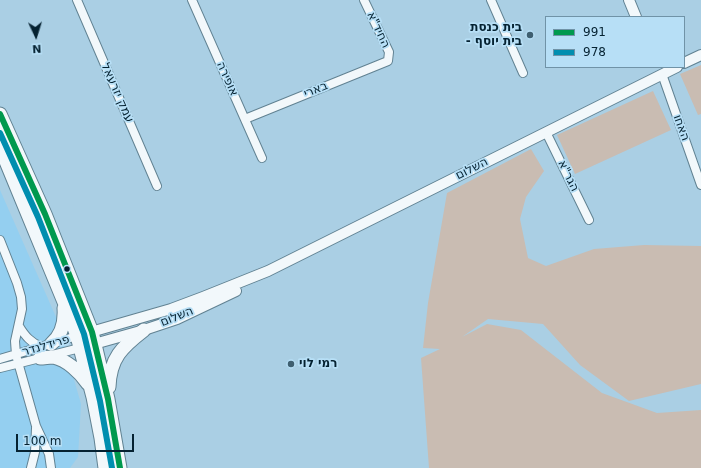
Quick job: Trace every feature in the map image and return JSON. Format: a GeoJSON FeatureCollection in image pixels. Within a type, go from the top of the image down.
{"type":"FeatureCollection","features":[{"type":"Feature","properties":{"kind":"highway"},"geometry":{"type":"LineString","coordinates":[[0,114],[45,214],[94,338],[108,399],[120,468]]}},
{"type":"Feature","properties":{"kind":"highway"},"geometry":{"type":"LineString","coordinates":[[0,147],[79,342],[91,388],[101,438],[105,468]]}},
{"type":"Feature","properties":{"kind":"highway"},"geometry":{"type":"LineString","coordinates":[[64,302],[63,326],[56,340],[44,350],[53,358],[73,367],[81,374],[91,388]]}},
{"type":"Feature","properties":{"kind":"highway"},"geometry":{"type":"LineString","coordinates":[[108,399],[109,380],[113,363],[130,340],[144,330]]}},
{"type":"Feature","properties":{"kind":"street","name":"עמק יזרעאל"},"geometry":{"type":"LineString","coordinates":[[76,0],[157,186]]}},
{"type":"Feature","properties":{"kind":"street","name":"אופירה"},"geometry":{"type":"LineString","coordinates":[[192,0],[262,158]]}},
{"type":"Feature","properties":{"kind":"street","name":"החיד\"א"},"geometry":{"type":"LineString","coordinates":[[364,0],[389,52],[388,61]]}},
{"type":"Feature","properties":{"kind":"street"},"geometry":{"type":"LineString","coordinates":[[491,0],[523,73]]}},
{"type":"Feature","properties":{"kind":"street"},"geometry":{"type":"LineString","coordinates":[[629,0],[636,16]]}},
{"type":"Feature","properties":{"kind":"street"},"geometry":{"type":"LineString","coordinates":[[685,63],[701,55]]}},
{"type":"Feature","properties":{"kind":"street","name":"בארי"},"geometry":{"type":"LineString","coordinates":[[245,119],[388,61]]}},
{"type":"Feature","properties":{"kind":"street","name":"השלום"},"geometry":{"type":"LineString","coordinates":[[94,338],[268,271],[668,70]]}},
{"type":"Feature","properties":{"kind":"street","name":"האחו"},"geometry":{"type":"LineString","coordinates":[[668,70],[701,183]]}},
{"type":"Feature","properties":{"kind":"street","name":"הגר\"א"},"geometry":{"type":"LineString","coordinates":[[546,132],[590,220]]}},
{"type":"Feature","properties":{"kind":"street"},"geometry":{"type":"LineString","coordinates":[[0,240],[21,297],[22,309],[15,341],[18,364],[36,426],[49,454],[51,468]]}},
{"type":"Feature","properties":{"kind":"street","name":"השלום"},"geometry":{"type":"LineString","coordinates":[[94,338],[144,330],[177,319],[238,290],[268,271]]}},
{"type":"Feature","properties":{"kind":"street"},"geometry":{"type":"LineString","coordinates":[[19,326],[27,338],[44,350]]}},
{"type":"Feature","properties":{"kind":"street","name":"פרידלנדר"},"geometry":{"type":"LineString","coordinates":[[0,359],[94,338]]}},
{"type":"Feature","properties":{"kind":"street","name":"פרידלנדר"},"geometry":{"type":"LineString","coordinates":[[0,368],[18,364],[44,350],[79,342]]}},
{"type":"Feature","properties":{"kind":"street"},"geometry":{"type":"LineString","coordinates":[[31,468],[35,452],[36,426]]}},
{"type":"Feature","properties":{"kind":"shaded area"},"geometry":{"type":"Polygon","coordinates":[[[701,65],[701,114],[698,115],[680,74],[701,65]]]}},
{"type":"Feature","properties":{"kind":"shaded area"},"geometry":{"type":"Polygon","coordinates":[[[653,91],[671,130],[575,174],[557,135],[653,91]]]}},
{"type":"Feature","properties":{"kind":"shaded area"},"geometry":{"type":"Polygon","coordinates":[[[531,149],[544,171],[526,197],[520,219],[528,258],[546,266],[594,249],[644,245],[701,246],[701,384],[629,401],[580,365],[543,324],[488,319],[462,337],[487,324],[521,330],[602,393],[657,413],[701,410],[701,468],[429,468],[421,358],[440,349],[423,348],[428,303],[447,193],[531,149]]]}},
{"type":"Feature","properties":{"kind":"shaded area"},"geometry":{"type":"Polygon","coordinates":[[[0,190],[56,317],[81,404],[78,457],[70,468],[0,468],[0,190]]]}},
{"type":"Feature","properties":{"kind":"transit line","name":"991"},"geometry":{"type":"LineString","coordinates":[[0,114],[45,214],[92,332],[108,399],[120,468]]}},
{"type":"Feature","properties":{"kind":"transit line","name":"978"},"geometry":{"type":"LineString","coordinates":[[0,133],[38,217],[84,334],[100,401],[112,468]]}},
{"type":"Feature","properties":{"kind":"place","name":"בית כנסת - בית יוסף"},"geometry":{"type":"Point","coordinates":[530,35]}},
{"type":"Feature","properties":{"kind":"place","name":"רמי לוי"},"geometry":{"type":"Point","coordinates":[291,364]}}]}
